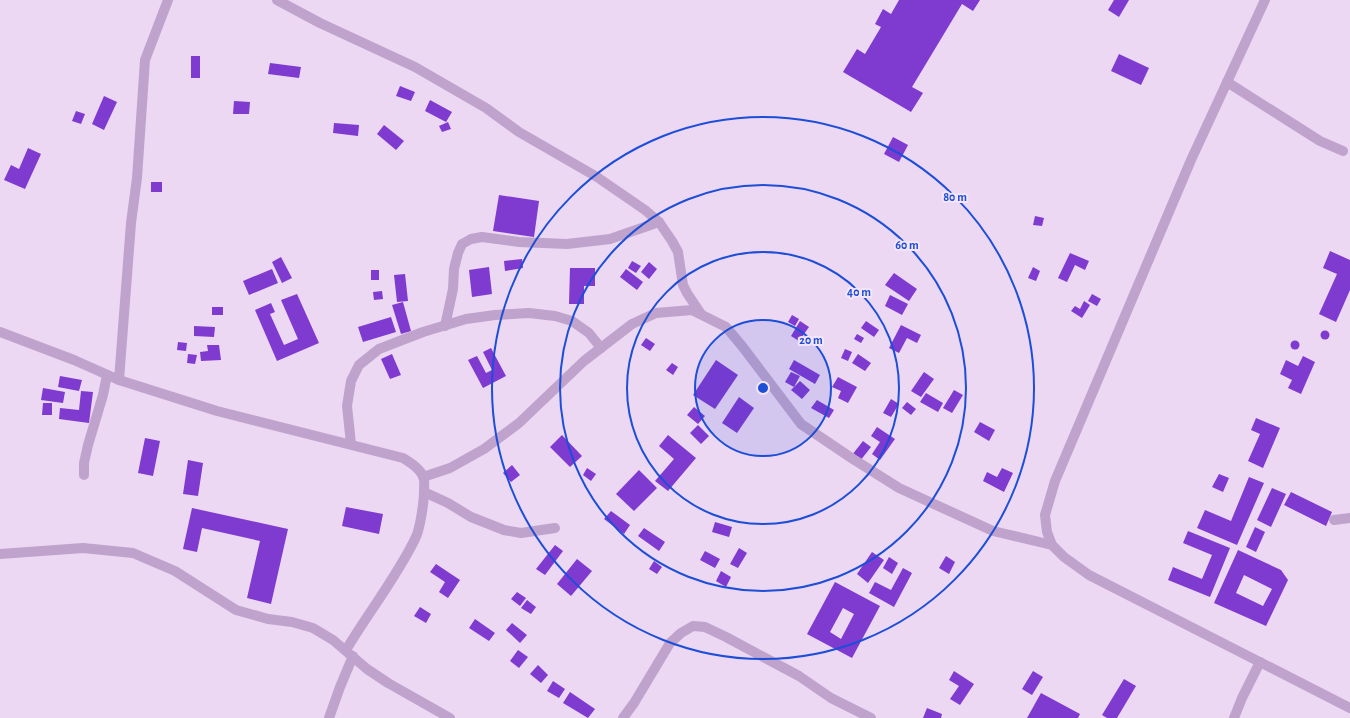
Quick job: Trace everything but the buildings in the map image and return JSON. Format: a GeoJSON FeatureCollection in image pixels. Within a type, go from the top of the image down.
{"type":"FeatureCollection","features":[{"type":"Feature","properties":{"kind":"street"},"geometry":{"type":"LineString","coordinates":[[119,380],[131,223],[137,178],[145,60],[168,0]]}},
{"type":"Feature","properties":{"kind":"street"},"geometry":{"type":"LineString","coordinates":[[277,0],[320,23],[415,67],[486,108],[519,132],[597,177],[645,210],[660,222],[678,252],[683,285],[701,314]]}},
{"type":"Feature","properties":{"kind":"street"},"geometry":{"type":"LineString","coordinates":[[1265,0],[1188,167],[1054,481],[1045,515],[1047,532],[1052,545],[1064,558],[1089,575],[1350,708]]}},
{"type":"Feature","properties":{"kind":"street"},"geometry":{"type":"LineString","coordinates":[[1227,82],[1320,141],[1342,151]]}},
{"type":"Feature","properties":{"kind":"street"},"geometry":{"type":"LineString","coordinates":[[445,326],[453,289],[454,269],[458,253],[462,244],[471,239],[482,237],[519,242],[567,244],[610,239],[660,222]]}},
{"type":"Feature","properties":{"kind":"street"},"geometry":{"type":"LineString","coordinates":[[424,477],[450,468],[484,449],[519,422],[584,361],[632,324],[656,313],[692,310],[726,327],[801,424],[853,459],[899,488],[993,531],[1052,545]]}},
{"type":"Feature","properties":{"kind":"street"},"geometry":{"type":"LineString","coordinates":[[352,444],[347,406],[351,381],[359,365],[379,349],[424,332],[466,319],[495,315],[529,313],[555,316],[572,320],[589,333],[601,348]]}},
{"type":"Feature","properties":{"kind":"street"},"geometry":{"type":"LineString","coordinates":[[0,332],[74,360],[119,380],[217,411],[275,427],[352,444],[404,458],[415,465],[424,477],[424,499],[416,538],[395,575],[360,627],[329,718]]}},
{"type":"Feature","properties":{"kind":"street"},"geometry":{"type":"LineString","coordinates":[[84,475],[84,463],[88,445],[103,395],[107,374]]}},
{"type":"Feature","properties":{"kind":"street"},"geometry":{"type":"LineString","coordinates":[[424,492],[448,503],[471,517],[504,530],[522,533],[555,528]]}},
{"type":"Feature","properties":{"kind":"street"},"geometry":{"type":"LineString","coordinates":[[1334,520],[1350,518]]}},
{"type":"Feature","properties":{"kind":"street"},"geometry":{"type":"LineString","coordinates":[[0,554],[83,548],[133,553],[175,571],[236,610],[268,619],[292,622],[313,628],[333,640],[367,669],[388,684],[450,718]]}},
{"type":"Feature","properties":{"kind":"street"},"geometry":{"type":"LineString","coordinates":[[623,718],[634,703],[670,643],[681,633],[693,626],[705,627],[726,637],[799,676],[831,698],[871,718]]}},
{"type":"Feature","properties":{"kind":"street"},"geometry":{"type":"LineString","coordinates":[[1234,718],[1260,662]]}}]}
